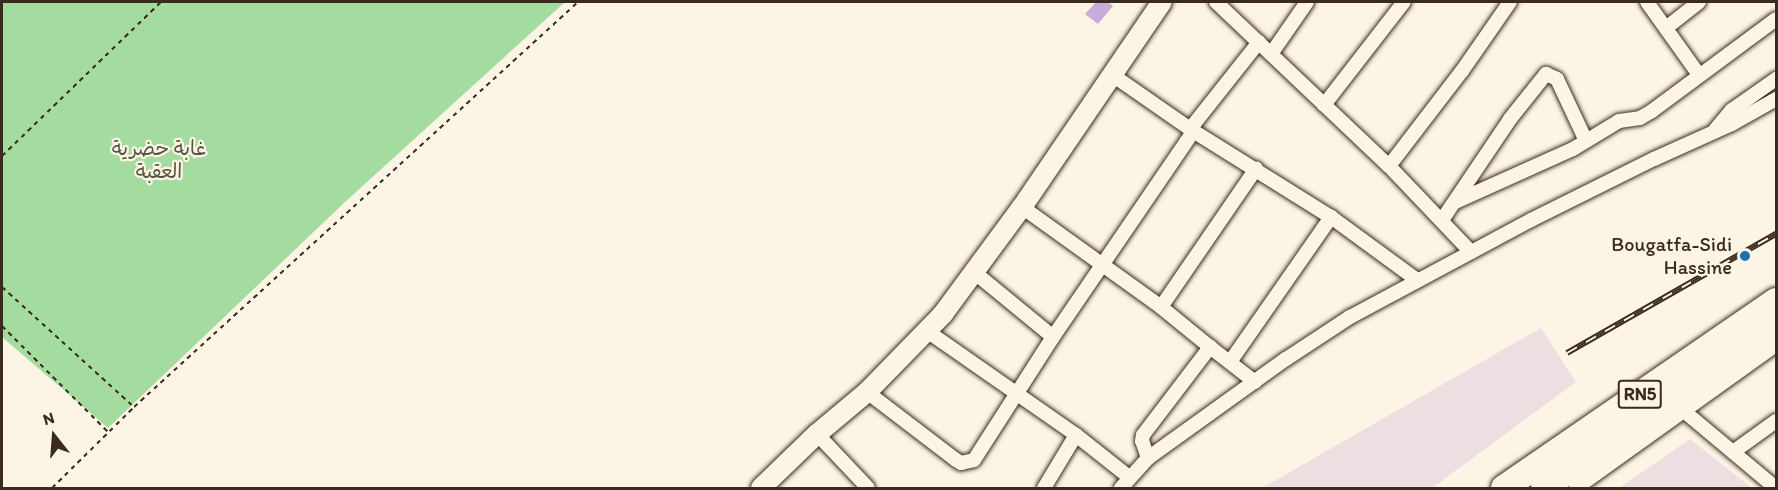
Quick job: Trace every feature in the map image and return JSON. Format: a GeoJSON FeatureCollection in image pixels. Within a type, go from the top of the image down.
{"type":"FeatureCollection","features":[{"type":"Feature","properties":{"kind":"highway","name":"RN5"},"geometry":{"type":"LineString","coordinates":[[1504,489],[1776,301]]}},
{"type":"Feature","properties":{"kind":"highway","name":"RN5"},"geometry":{"type":"LineString","coordinates":[[1544,489],[1776,324]]}},
{"type":"Feature","properties":{"kind":"street"},"geometry":{"type":"LineString","coordinates":[[761,489],[817,434],[867,392],[927,332],[1022,207],[1162,2]]}},
{"type":"Feature","properties":{"kind":"street"},"geometry":{"type":"LineString","coordinates":[[1216,2],[1389,166],[1471,252]]}},
{"type":"Feature","properties":{"kind":"street"},"geometry":{"type":"LineString","coordinates":[[1271,54],[1307,2]]}},
{"type":"Feature","properties":{"kind":"street"},"geometry":{"type":"LineString","coordinates":[[1324,105],[1404,2]]}},
{"type":"Feature","properties":{"kind":"street"},"geometry":{"type":"LineString","coordinates":[[1389,166],[1462,71],[1510,2]]}},
{"type":"Feature","properties":{"kind":"street"},"geometry":{"type":"LineString","coordinates":[[1647,2],[1699,75]]}},
{"type":"Feature","properties":{"kind":"street"},"geometry":{"type":"LineString","coordinates":[[1666,28],[1699,2]]}},
{"type":"Feature","properties":{"kind":"street"},"geometry":{"type":"LineString","coordinates":[[1455,202],[1573,149],[1619,122],[1640,118],[1776,20]]}},
{"type":"Feature","properties":{"kind":"street"},"geometry":{"type":"LineString","coordinates":[[867,392],[961,463],[974,460],[1015,393],[1192,130],[1258,42]]}},
{"type":"Feature","properties":{"kind":"street"},"geometry":{"type":"LineString","coordinates":[[1111,74],[1192,130],[1331,217],[1417,280]]}},
{"type":"Feature","properties":{"kind":"street"},"geometry":{"type":"LineString","coordinates":[[1442,220],[1510,119],[1546,74],[1557,79],[1586,141]]}},
{"type":"Feature","properties":{"kind":"street"},"geometry":{"type":"LineString","coordinates":[[1715,130],[1732,110],[1776,79]]}},
{"type":"Feature","properties":{"kind":"street"},"geometry":{"type":"LineString","coordinates":[[927,332],[1076,435],[1125,483],[1148,458],[1326,332],[1417,280],[1592,189],[1732,124],[1776,99]]}},
{"type":"Feature","properties":{"kind":"street"},"geometry":{"type":"LineString","coordinates":[[1161,307],[1256,170]]}},
{"type":"Feature","properties":{"kind":"street"},"geometry":{"type":"LineString","coordinates":[[1022,207],[1161,307],[1255,382]]}},
{"type":"Feature","properties":{"kind":"street"},"geometry":{"type":"LineString","coordinates":[[1230,362],[1331,217]]}},
{"type":"Feature","properties":{"kind":"street"},"geometry":{"type":"LineString","coordinates":[[974,272],[1053,337]]}},
{"type":"Feature","properties":{"kind":"street"},"geometry":{"type":"LineString","coordinates":[[1576,489],[1776,345]]}},
{"type":"Feature","properties":{"kind":"street"},"geometry":{"type":"LineString","coordinates":[[1148,458],[1142,441],[1143,435],[1210,347]]}},
{"type":"Feature","properties":{"kind":"street"},"geometry":{"type":"LineString","coordinates":[[1685,412],[1776,488]]}},
{"type":"Feature","properties":{"kind":"street"},"geometry":{"type":"LineString","coordinates":[[1733,452],[1776,421]]}},
{"type":"Feature","properties":{"kind":"street"},"geometry":{"type":"LineString","coordinates":[[817,434],[868,489]]}},
{"type":"Feature","properties":{"kind":"street"},"geometry":{"type":"LineString","coordinates":[[1044,489],[1076,435]]}},
{"type":"Feature","properties":{"kind":"path"},"geometry":{"type":"LineString","coordinates":[[2,156],[161,2]]}},
{"type":"Feature","properties":{"kind":"path"},"geometry":{"type":"LineString","coordinates":[[52,489],[134,407],[578,2]]}},
{"type":"Feature","properties":{"kind":"path"},"geometry":{"type":"LineString","coordinates":[[2,287],[134,407]]}},
{"type":"Feature","properties":{"kind":"path"},"geometry":{"type":"LineString","coordinates":[[2,326],[109,433]]}},
{"type":"Feature","properties":{"kind":"shaded area"},"geometry":{"type":"Polygon","coordinates":[[[1541,328],[1576,382],[1432,488],[1262,488],[1541,328]]]}},
{"type":"Feature","properties":{"kind":"shaded area"},"geometry":{"type":"Polygon","coordinates":[[[1690,439],[1752,488],[1619,488],[1690,439]]]}},
{"type":"Feature","properties":{"kind":"green space","name":"غابة حضرية العقبة"},"geometry":{"type":"Polygon","coordinates":[[[2,2],[565,2],[345,202],[108,428],[2,337],[2,2]]]}},
{"type":"Feature","properties":{"kind":"building"},"geometry":{"type":"Polygon","coordinates":[[[1096,2],[1108,2],[1113,6],[1098,24],[1085,14],[1096,2]]]}},
{"type":"Feature","properties":{"kind":"railway"},"geometry":{"type":"LineString","coordinates":[[1567,353],[1776,234]]}},
{"type":"Feature","properties":{"kind":"place","name":"Bougatfa-Sidi Hassine"},"geometry":{"type":"Point","coordinates":[1745,256]}}]}
